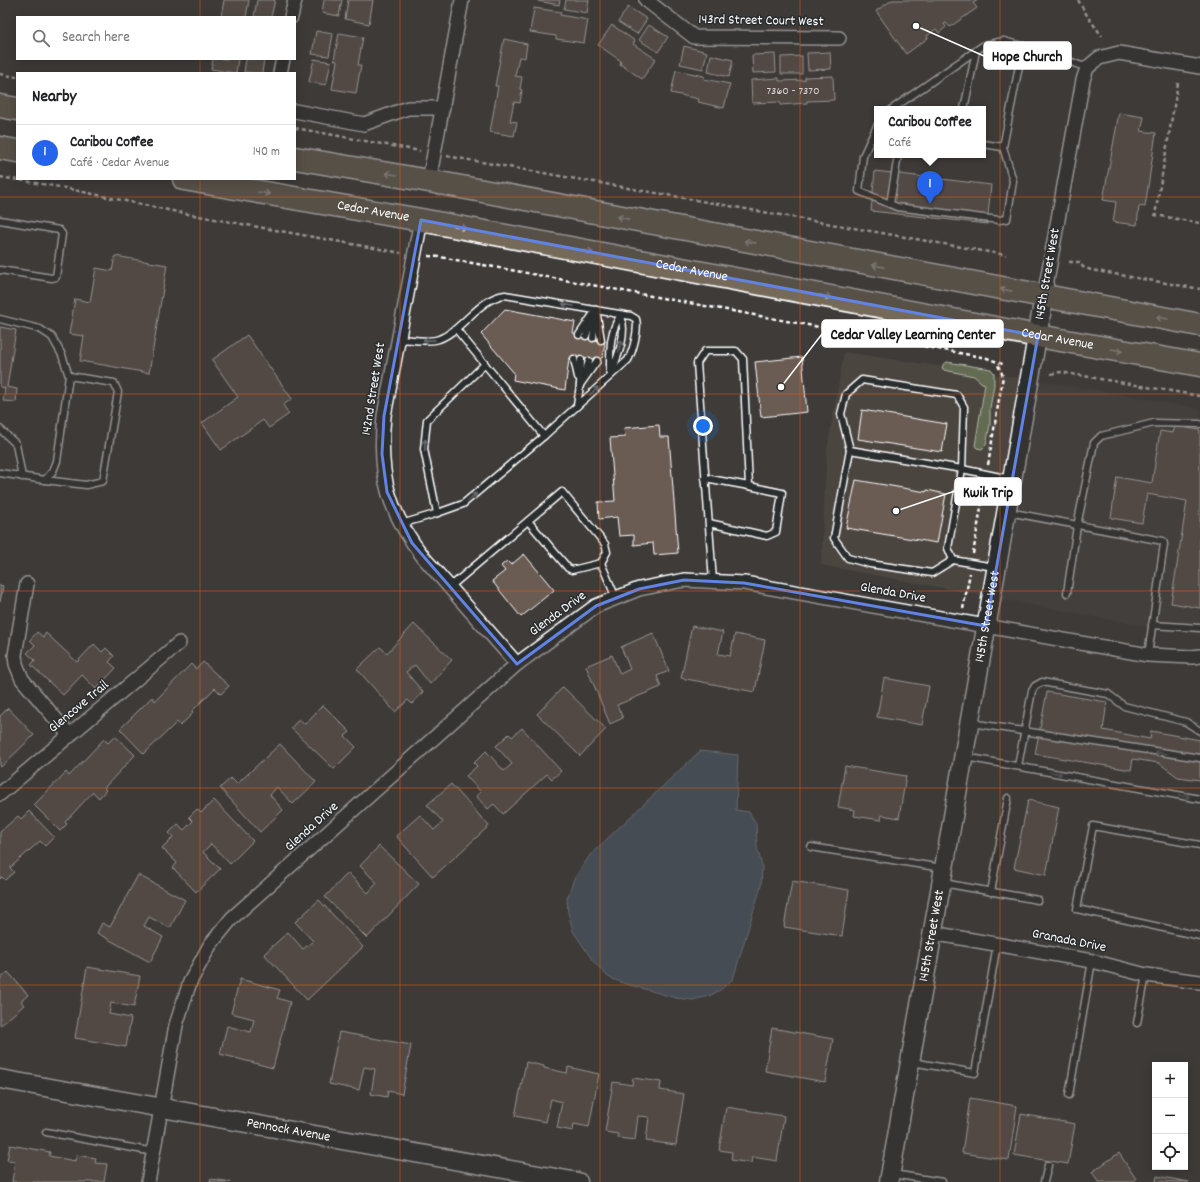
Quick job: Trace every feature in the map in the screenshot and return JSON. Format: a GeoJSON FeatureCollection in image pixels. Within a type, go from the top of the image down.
{"type":"FeatureCollection","features":[{"type":"Feature","properties":{"kind":"highway"},"geometry":{"type":"LineString","coordinates":[[0,106],[16,109]]}},
{"type":"Feature","properties":{"kind":"highway"},"geometry":{"type":"LineString","coordinates":[[0,118],[16,118]]}},
{"type":"Feature","properties":{"kind":"highway"},"geometry":{"type":"LineString","coordinates":[[0,148],[16,150]]}},
{"type":"Feature","properties":{"kind":"highway"},"geometry":{"type":"LineString","coordinates":[[296,158],[429,181],[1200,325]]}},
{"type":"Feature","properties":{"kind":"highway","name":"Cedar Avenue"},"geometry":{"type":"LineString","coordinates":[[190,180],[421,220],[1200,365]]}},
{"type":"Feature","properties":{"kind":"street"},"geometry":{"type":"LineString","coordinates":[[291,16],[295,0]]}},
{"type":"Feature","properties":{"kind":"street"},"geometry":{"type":"LineString","coordinates":[[429,181],[462,0]]}},
{"type":"Feature","properties":{"kind":"street","name":"143rd Street Court West"},"geometry":{"type":"LineString","coordinates":[[646,0],[694,37],[839,38]]}},
{"type":"Feature","properties":{"kind":"street"},"geometry":{"type":"LineString","coordinates":[[1087,68],[1099,58],[1119,53],[1200,67]]}},
{"type":"Feature","properties":{"kind":"street"},"geometry":{"type":"LineString","coordinates":[[280,72],[283,60]]}},
{"type":"Feature","properties":{"kind":"street","name":"145th Street West"},"geometry":{"type":"LineString","coordinates":[[890,1178],[1044,297],[1083,80],[1087,68]]}},
{"type":"Feature","properties":{"kind":"street"},"geometry":{"type":"LineString","coordinates":[[296,111],[364,124],[408,108],[443,108]]}},
{"type":"Feature","properties":{"kind":"street","name":"142nd Street West"},"geometry":{"type":"LineString","coordinates":[[421,220],[384,416],[382,454],[387,492],[400,524],[412,543],[517,664]]}},
{"type":"Feature","properties":{"kind":"street","name":"Glenda Drive"},"geometry":{"type":"LineString","coordinates":[[148,1182],[176,1025],[185,996],[190,982],[215,940],[232,918],[517,664],[596,606],[638,589],[684,580],[744,582],[1148,655],[1200,656]]}},
{"type":"Feature","properties":{"kind":"street"},"geometry":{"type":"LineString","coordinates":[[27,584],[15,655],[16,664],[22,679],[70,736]]}},
{"type":"Feature","properties":{"kind":"street","name":"Glencove Trail"},"geometry":{"type":"LineString","coordinates":[[0,794],[179,643]]}},
{"type":"Feature","properties":{"kind":"street","name":"Granada Drive"},"geometry":{"type":"LineString","coordinates":[[932,932],[1092,961],[1146,975],[1200,982]]}},
{"type":"Feature","properties":{"kind":"street","name":"Pennock Avenue"},"geometry":{"type":"LineString","coordinates":[[0,1079],[578,1182]]}},
{"type":"Feature","properties":{"kind":"lane"},"geometry":{"type":"LineString","coordinates":[[896,106],[984,45],[1004,41],[1056,56],[1087,68]]}},
{"type":"Feature","properties":{"kind":"lane"},"geometry":{"type":"LineString","coordinates":[[874,132],[863,156],[859,191],[897,207],[999,220],[1007,219],[1013,181],[1003,147],[1024,46]]}},
{"type":"Feature","properties":{"kind":"lane"},"geometry":{"type":"LineString","coordinates":[[965,106],[976,51]]}},
{"type":"Feature","properties":{"kind":"lane"},"geometry":{"type":"LineString","coordinates":[[986,144],[1003,147]]}},
{"type":"Feature","properties":{"kind":"lane"},"geometry":{"type":"LineString","coordinates":[[890,204],[898,158]]}},
{"type":"Feature","properties":{"kind":"lane"},"geometry":{"type":"LineString","coordinates":[[0,220],[59,230],[62,234],[56,277],[52,278],[0,270]]}},
{"type":"Feature","properties":{"kind":"lane"},"geometry":{"type":"LineString","coordinates":[[399,338],[434,341],[439,339],[456,329],[489,300],[497,295],[505,294],[631,316],[636,319],[637,324],[632,354],[628,360],[544,436],[463,504],[400,524]]}},
{"type":"Feature","properties":{"kind":"lane"},"geometry":{"type":"LineString","coordinates":[[579,335],[596,310]]}},
{"type":"Feature","properties":{"kind":"lane"},"geometry":{"type":"LineString","coordinates":[[586,336],[596,310]]}},
{"type":"Feature","properties":{"kind":"lane"},"geometry":{"type":"LineString","coordinates":[[593,338],[596,310]]}},
{"type":"Feature","properties":{"kind":"lane"},"geometry":{"type":"LineString","coordinates":[[596,310],[601,340]]}},
{"type":"Feature","properties":{"kind":"lane"},"geometry":{"type":"LineString","coordinates":[[610,377],[610,348],[614,324],[621,315]]}},
{"type":"Feature","properties":{"kind":"lane"},"geometry":{"type":"LineString","coordinates":[[610,377],[620,349],[624,324],[621,315]]}},
{"type":"Feature","properties":{"kind":"lane"},"geometry":{"type":"LineString","coordinates":[[0,319],[40,329],[52,337],[62,355],[68,376],[57,461],[53,471],[45,480]]}},
{"type":"Feature","properties":{"kind":"lane"},"geometry":{"type":"LineString","coordinates":[[456,329],[544,436]]}},
{"type":"Feature","properties":{"kind":"lane"},"geometry":{"type":"LineString","coordinates":[[713,582],[697,362],[705,351],[736,351],[743,359],[749,486]]}},
{"type":"Feature","properties":{"kind":"lane"},"geometry":{"type":"LineString","coordinates":[[574,359],[580,385]]}},
{"type":"Feature","properties":{"kind":"lane"},"geometry":{"type":"LineString","coordinates":[[577,406],[581,360]]}},
{"type":"Feature","properties":{"kind":"lane"},"geometry":{"type":"LineString","coordinates":[[580,385],[597,361]]}},
{"type":"Feature","properties":{"kind":"lane"},"geometry":{"type":"LineString","coordinates":[[580,385],[589,362]]}},
{"type":"Feature","properties":{"kind":"lane"},"geometry":{"type":"LineString","coordinates":[[437,513],[427,470],[424,449],[427,420],[485,364]]}},
{"type":"Feature","properties":{"kind":"lane"},"geometry":{"type":"LineString","coordinates":[[0,473],[86,485],[103,481],[118,392],[114,383],[68,376]]}},
{"type":"Feature","properties":{"kind":"lane"},"geometry":{"type":"LineString","coordinates":[[953,560],[948,548],[962,469],[964,407],[957,395],[862,380],[846,394],[841,414],[850,450],[834,538],[848,558],[870,564],[932,573],[953,560],[996,568]]}},
{"type":"Feature","properties":{"kind":"lane"},"geometry":{"type":"LineString","coordinates":[[1067,593],[1077,526],[1094,443],[1101,436],[1154,423],[1200,424]]}},
{"type":"Feature","properties":{"kind":"lane"},"geometry":{"type":"LineString","coordinates":[[0,429],[16,444],[22,477]]}},
{"type":"Feature","properties":{"kind":"lane"},"geometry":{"type":"LineString","coordinates":[[850,450],[1012,479]]}},
{"type":"Feature","properties":{"kind":"lane"},"geometry":{"type":"LineString","coordinates":[[705,478],[782,493],[776,532],[767,536],[709,523]]}},
{"type":"Feature","properties":{"kind":"lane"},"geometry":{"type":"LineString","coordinates":[[450,587],[562,492],[605,544],[607,552],[601,563],[572,570],[568,568],[528,521]]}},
{"type":"Feature","properties":{"kind":"lane"},"geometry":{"type":"LineString","coordinates":[[1007,512],[1163,541],[1164,544],[1148,655]]}},
{"type":"Feature","properties":{"kind":"lane"},"geometry":{"type":"LineString","coordinates":[[601,563],[616,598]]}},
{"type":"Feature","properties":{"kind":"lane"},"geometry":{"type":"LineString","coordinates":[[1152,624],[1200,628]]}},
{"type":"Feature","properties":{"kind":"lane"},"geometry":{"type":"LineString","coordinates":[[1018,766],[1032,691],[1035,686],[1042,682],[1108,694],[1124,706],[1186,722],[1200,731]]}},
{"type":"Feature","properties":{"kind":"lane"},"geometry":{"type":"LineString","coordinates":[[969,722],[1024,732],[1200,758]]}},
{"type":"Feature","properties":{"kind":"lane"},"geometry":{"type":"LineString","coordinates":[[963,756],[1200,799]]}},
{"type":"Feature","properties":{"kind":"lane"},"geometry":{"type":"LineString","coordinates":[[991,892],[1008,798]]}},
{"type":"Feature","properties":{"kind":"lane"},"geometry":{"type":"LineString","coordinates":[[1200,845],[1093,826],[1077,909],[1200,936]]}},
{"type":"Feature","properties":{"kind":"lane"},"geometry":{"type":"LineString","coordinates":[[811,847],[942,876],[991,892],[1038,900]]}},
{"type":"Feature","properties":{"kind":"lane"},"geometry":{"type":"LineString","coordinates":[[910,1062],[975,1073],[997,944]]}},
{"type":"Feature","properties":{"kind":"lane"},"geometry":{"type":"LineString","coordinates":[[1069,1095],[1092,961]]}},
{"type":"Feature","properties":{"kind":"lane"},"geometry":{"type":"LineString","coordinates":[[1137,1023],[1146,975]]}},
{"type":"Feature","properties":{"kind":"lane"},"geometry":{"type":"LineString","coordinates":[[46,1132],[154,1152]]}},
{"type":"Feature","properties":{"kind":"lane"},"geometry":{"type":"LineString","coordinates":[[1044,1182],[1048,1165]]}},
{"type":"Feature","properties":{"kind":"lane"},"geometry":{"type":"LineString","coordinates":[[890,1178],[942,1182]]}},
{"type":"Feature","properties":{"kind":"path"},"geometry":{"type":"LineString","coordinates":[[1078,0],[1088,18],[1102,36]]}},
{"type":"Feature","properties":{"kind":"path"},"geometry":{"type":"LineString","coordinates":[[0,74],[16,77]]}},
{"type":"Feature","properties":{"kind":"path"},"geometry":{"type":"LineString","coordinates":[[1178,83],[1155,215],[1200,223]]}},
{"type":"Feature","properties":{"kind":"path"},"geometry":{"type":"LineString","coordinates":[[296,128],[1006,255]]}},
{"type":"Feature","properties":{"kind":"path"},"geometry":{"type":"LineString","coordinates":[[0,177],[16,180]]}},
{"type":"Feature","properties":{"kind":"path"},"geometry":{"type":"LineString","coordinates":[[16,180],[88,193],[182,213],[414,256],[448,258],[987,358],[1005,365]]}},
{"type":"Feature","properties":{"kind":"path"},"geometry":{"type":"LineString","coordinates":[[1069,262],[1079,262],[1083,267],[1091,270],[1200,289]]}},
{"type":"Feature","properties":{"kind":"path"},"geometry":{"type":"LineString","coordinates":[[961,622],[1003,376],[997,362]]}},
{"type":"Feature","properties":{"kind":"path"},"geometry":{"type":"LineString","coordinates":[[1051,374],[1060,372],[1200,396]]}},
{"type":"Feature","properties":{"kind":"path"},"geometry":{"type":"LineString","coordinates":[[967,496],[983,499]]}},
{"type":"Feature","properties":{"kind":"highlighted area"},"geometry":{"type":"Polygon","coordinates":[[[421,220],[1038,336],[986,626],[744,583],[684,580],[639,589],[596,606],[517,664],[412,543],[387,492],[382,454],[384,416],[421,220]]]}},
{"type":"Feature","properties":{"kind":"shaded area"},"geometry":{"type":"Polygon","coordinates":[[[844,352],[1087,388],[1200,409],[1200,631],[1138,625],[821,565],[827,449],[844,352]]]}},
{"type":"Feature","properties":{"kind":"green space"},"geometry":{"type":"Polygon","coordinates":[[[947,362],[991,369],[994,373],[994,385],[990,408],[990,425],[986,445],[982,449],[975,446],[985,384],[974,376],[944,370],[942,368],[943,365],[947,362]]]}},
{"type":"Feature","properties":{"kind":"water"},"geometry":{"type":"Polygon","coordinates":[[[700,751],[738,755],[736,810],[749,812],[756,823],[757,847],[762,866],[761,886],[733,979],[720,990],[709,996],[693,1000],[676,998],[623,983],[608,977],[593,961],[573,931],[568,912],[567,899],[574,879],[590,855],[700,751]]]}},
{"type":"Feature","properties":{"kind":"building"},"geometry":{"type":"Polygon","coordinates":[[[224,0],[249,0],[246,16],[221,16],[224,0]]]}},
{"type":"Feature","properties":{"kind":"building"},"geometry":{"type":"Polygon","coordinates":[[[257,0],[275,0],[271,16],[254,16],[257,0]]]}},
{"type":"Feature","properties":{"kind":"building"},"geometry":{"type":"Polygon","coordinates":[[[324,0],[342,0],[339,16],[322,13],[324,0]]]}},
{"type":"Feature","properties":{"kind":"building"},"geometry":{"type":"Polygon","coordinates":[[[348,0],[373,0],[369,24],[345,19],[348,0]]]}},
{"type":"Feature","properties":{"kind":"building"},"geometry":{"type":"Polygon","coordinates":[[[538,0],[560,0],[559,5],[538,0]]]}},
{"type":"Feature","properties":{"kind":"building"},"geometry":{"type":"Polygon","coordinates":[[[566,0],[589,0],[587,13],[564,9],[566,0]]]}},
{"type":"Feature","properties":{"kind":"building"},"geometry":{"type":"Polygon","coordinates":[[[892,0],[978,0],[973,3],[977,8],[950,27],[946,23],[944,24],[946,27],[939,33],[936,29],[927,36],[928,38],[906,54],[876,11],[892,0]]]}},
{"type":"Feature","properties":{"kind":"building"},"geometry":{"type":"Polygon","coordinates":[[[628,7],[647,19],[637,34],[618,22],[628,7]]]}},
{"type":"Feature","properties":{"kind":"building"},"geometry":{"type":"Polygon","coordinates":[[[534,8],[561,12],[560,15],[588,20],[584,43],[556,39],[556,36],[530,32],[534,8]]]}},
{"type":"Feature","properties":{"kind":"building"},"geometry":{"type":"Polygon","coordinates":[[[612,25],[635,41],[633,44],[656,59],[642,79],[620,64],[621,61],[598,45],[612,25]]]}},
{"type":"Feature","properties":{"kind":"building"},"geometry":{"type":"Polygon","coordinates":[[[649,25],[668,37],[658,52],[639,40],[649,25]]]}},
{"type":"Feature","properties":{"kind":"building"},"geometry":{"type":"Polygon","coordinates":[[[316,31],[333,34],[329,56],[312,54],[316,31]]]}},
{"type":"Feature","properties":{"kind":"building"},"geometry":{"type":"Polygon","coordinates":[[[339,33],[363,37],[358,65],[361,65],[356,93],[332,89],[337,61],[334,60],[339,33]]]}},
{"type":"Feature","properties":{"kind":"building"},"geometry":{"type":"Polygon","coordinates":[[[504,39],[527,44],[525,58],[519,57],[515,76],[522,77],[520,89],[522,90],[520,103],[514,102],[510,121],[517,122],[514,136],[490,132],[498,86],[495,86],[504,39]]]}},
{"type":"Feature","properties":{"kind":"building"},"geometry":{"type":"Polygon","coordinates":[[[684,46],[707,52],[703,69],[680,64],[684,46]]]}},
{"type":"Feature","properties":{"kind":"building"},"geometry":{"type":"Polygon","coordinates":[[[830,52],[831,69],[808,70],[807,53],[830,52]]]}},
{"type":"Feature","properties":{"kind":"building"},"geometry":{"type":"Polygon","coordinates":[[[775,54],[776,72],[753,73],[752,55],[775,54]]]}},
{"type":"Feature","properties":{"kind":"building"},"geometry":{"type":"Polygon","coordinates":[[[711,55],[733,60],[729,77],[708,72],[711,55]]]}},
{"type":"Feature","properties":{"kind":"building"},"geometry":{"type":"Polygon","coordinates":[[[802,56],[802,74],[781,74],[781,57],[802,56]]]}},
{"type":"Feature","properties":{"kind":"building"},"geometry":{"type":"Polygon","coordinates":[[[314,59],[331,62],[326,85],[309,82],[314,59]]]}},
{"type":"Feature","properties":{"kind":"building"},"geometry":{"type":"Polygon","coordinates":[[[213,60],[238,60],[236,72],[211,69],[213,60]]]}},
{"type":"Feature","properties":{"kind":"building"},"geometry":{"type":"Polygon","coordinates":[[[246,60],[264,60],[262,72],[244,72],[246,60]]]}},
{"type":"Feature","properties":{"kind":"building"},"geometry":{"type":"Polygon","coordinates":[[[676,70],[704,76],[704,79],[730,84],[724,108],[698,102],[699,99],[671,93],[676,70]]]}},
{"type":"Feature","properties":{"kind":"building"},"geometry":{"type":"Polygon","coordinates":[[[833,76],[834,100],[807,101],[807,103],[780,105],[780,102],[752,103],[751,80],[779,78],[779,81],[805,80],[805,77],[833,76]]]}},
{"type":"Feature","properties":{"kind":"building"},"geometry":{"type":"Polygon","coordinates":[[[1119,113],[1144,117],[1141,131],[1156,133],[1145,207],[1139,206],[1137,225],[1113,222],[1116,202],[1103,200],[1119,113]]]}},
{"type":"Feature","properties":{"kind":"building"},"geometry":{"type":"Polygon","coordinates":[[[875,171],[991,185],[987,224],[871,211],[875,171]]]}},
{"type":"Feature","properties":{"kind":"building"},"geometry":{"type":"Polygon","coordinates":[[[115,256],[167,265],[149,373],[80,361],[84,336],[69,334],[75,299],[90,302],[96,268],[112,271],[115,256]]]}},
{"type":"Feature","properties":{"kind":"building"},"geometry":{"type":"Polygon","coordinates":[[[505,309],[575,322],[573,333],[605,341],[603,357],[595,362],[569,359],[565,390],[513,380],[514,373],[481,334],[505,309]]]}},
{"type":"Feature","properties":{"kind":"building"},"geometry":{"type":"Polygon","coordinates":[[[0,327],[16,330],[7,387],[17,389],[16,402],[3,401],[5,388],[0,387],[0,327]]]}},
{"type":"Feature","properties":{"kind":"building"},"geometry":{"type":"Polygon","coordinates":[[[247,335],[292,399],[283,405],[289,414],[269,428],[263,420],[221,450],[202,423],[238,397],[212,360],[247,335]]]}},
{"type":"Feature","properties":{"kind":"building"},"geometry":{"type":"Polygon","coordinates":[[[802,357],[807,412],[761,417],[755,362],[802,357]]]}},
{"type":"Feature","properties":{"kind":"building"},"geometry":{"type":"Polygon","coordinates":[[[862,410],[947,424],[942,452],[858,439],[862,410]]]}},
{"type":"Feature","properties":{"kind":"building"},"geometry":{"type":"Polygon","coordinates":[[[659,425],[660,437],[669,437],[678,553],[654,555],[653,543],[634,545],[634,535],[619,536],[617,517],[599,519],[598,502],[615,501],[610,438],[625,437],[624,428],[659,425]]]}},
{"type":"Feature","properties":{"kind":"building"},"geometry":{"type":"Polygon","coordinates":[[[1175,426],[1200,430],[1200,608],[1171,603],[1187,501],[1147,494],[1142,523],[1111,518],[1117,477],[1152,483],[1160,431],[1173,433],[1175,426]]]}},
{"type":"Feature","properties":{"kind":"building"},"geometry":{"type":"Polygon","coordinates":[[[856,480],[946,494],[937,543],[846,528],[856,480]]]}},
{"type":"Feature","properties":{"kind":"building"},"geometry":{"type":"Polygon","coordinates":[[[524,554],[554,590],[521,617],[492,581],[505,571],[501,566],[502,565],[507,561],[511,565],[524,554]]]}},
{"type":"Feature","properties":{"kind":"building"},"geometry":{"type":"Polygon","coordinates":[[[0,585],[3,586],[0,602],[0,585]]]}},
{"type":"Feature","properties":{"kind":"building"},"geometry":{"type":"Polygon","coordinates":[[[414,624],[452,660],[430,684],[415,665],[406,672],[423,692],[412,704],[408,700],[395,712],[357,669],[380,647],[387,653],[414,624]]]}},
{"type":"Feature","properties":{"kind":"building"},"geometry":{"type":"Polygon","coordinates":[[[692,626],[723,632],[718,654],[730,656],[735,634],[765,640],[755,692],[681,678],[692,626]]]}},
{"type":"Feature","properties":{"kind":"building"},"geometry":{"type":"Polygon","coordinates":[[[37,632],[43,637],[46,633],[77,662],[94,644],[102,652],[106,648],[114,656],[109,662],[116,668],[96,689],[82,675],[63,695],[31,665],[35,660],[27,653],[35,645],[30,640],[37,632]]]}},
{"type":"Feature","properties":{"kind":"building"},"geometry":{"type":"Polygon","coordinates":[[[653,633],[669,671],[657,676],[661,687],[617,705],[623,718],[610,724],[586,666],[612,655],[620,674],[630,669],[621,647],[653,633]]]}},
{"type":"Feature","properties":{"kind":"building"},"geometry":{"type":"Polygon","coordinates":[[[203,662],[229,686],[221,694],[215,688],[192,711],[193,713],[180,726],[177,722],[144,754],[120,729],[152,697],[155,701],[191,664],[196,669],[203,662]]]}},
{"type":"Feature","properties":{"kind":"building"},"geometry":{"type":"Polygon","coordinates":[[[884,678],[929,686],[922,725],[877,717],[884,678]]]}},
{"type":"Feature","properties":{"kind":"building"},"geometry":{"type":"Polygon","coordinates":[[[563,687],[606,729],[580,756],[537,714],[563,687]]]}},
{"type":"Feature","properties":{"kind":"building"},"geometry":{"type":"Polygon","coordinates":[[[1047,692],[1107,702],[1103,730],[1150,739],[1151,731],[1200,740],[1200,780],[1178,777],[1159,763],[1133,759],[1131,770],[1035,754],[1047,692]]]}},
{"type":"Feature","properties":{"kind":"building"},"geometry":{"type":"Polygon","coordinates":[[[323,705],[350,732],[345,736],[356,747],[334,769],[291,728],[299,719],[305,724],[323,705]]]}},
{"type":"Feature","properties":{"kind":"building"},"geometry":{"type":"Polygon","coordinates":[[[8,708],[34,735],[1,767],[0,716],[8,708]]]}},
{"type":"Feature","properties":{"kind":"building"},"geometry":{"type":"Polygon","coordinates":[[[522,728],[561,771],[552,779],[547,774],[503,814],[494,804],[488,809],[476,796],[481,792],[466,776],[477,766],[474,763],[486,751],[504,771],[512,764],[496,746],[509,734],[512,737],[522,728]]]}},
{"type":"Feature","properties":{"kind":"building"},"geometry":{"type":"Polygon","coordinates":[[[115,736],[135,755],[104,788],[106,790],[99,798],[93,792],[65,822],[67,824],[60,831],[34,805],[66,772],[69,776],[104,739],[108,743],[115,736]]]}},
{"type":"Feature","properties":{"kind":"building"},"geometry":{"type":"Polygon","coordinates":[[[280,744],[316,782],[293,804],[277,787],[270,795],[283,810],[260,832],[220,788],[231,778],[237,784],[280,744]]]}},
{"type":"Feature","properties":{"kind":"building"},"geometry":{"type":"Polygon","coordinates":[[[845,766],[906,776],[899,818],[882,815],[881,820],[854,816],[855,810],[838,807],[845,766]]]}},
{"type":"Feature","properties":{"kind":"building"},"geometry":{"type":"Polygon","coordinates":[[[451,784],[489,826],[433,877],[396,836],[420,815],[434,830],[443,822],[427,805],[451,784]]]}},
{"type":"Feature","properties":{"kind":"building"},"geometry":{"type":"Polygon","coordinates":[[[214,800],[253,841],[230,864],[211,844],[203,852],[220,869],[196,892],[173,868],[177,863],[162,848],[173,837],[169,833],[178,824],[184,830],[193,821],[189,817],[197,809],[201,813],[214,800]]]}},
{"type":"Feature","properties":{"kind":"building"},"geometry":{"type":"Polygon","coordinates":[[[1028,800],[1059,807],[1046,875],[1014,868],[1028,800]]]}},
{"type":"Feature","properties":{"kind":"building"},"geometry":{"type":"Polygon","coordinates":[[[29,811],[54,837],[45,846],[40,841],[10,868],[14,872],[5,880],[2,877],[0,879],[0,832],[18,816],[21,819],[29,811]]]}},
{"type":"Feature","properties":{"kind":"building"},"geometry":{"type":"Polygon","coordinates":[[[379,846],[419,884],[367,938],[325,897],[348,873],[368,893],[377,883],[360,866],[379,846]]]}},
{"type":"Feature","properties":{"kind":"building"},"geometry":{"type":"Polygon","coordinates":[[[138,875],[185,900],[170,928],[149,917],[144,926],[163,937],[150,962],[97,933],[102,923],[110,927],[138,875]]]}},
{"type":"Feature","properties":{"kind":"building"},"geometry":{"type":"Polygon","coordinates":[[[792,881],[849,890],[842,936],[784,927],[792,881]]]}},
{"type":"Feature","properties":{"kind":"building"},"geometry":{"type":"Polygon","coordinates":[[[319,900],[363,947],[307,1000],[264,954],[288,932],[303,949],[313,941],[295,922],[319,900]]]}},
{"type":"Feature","properties":{"kind":"building"},"geometry":{"type":"Polygon","coordinates":[[[87,967],[140,976],[134,1007],[111,1003],[109,1014],[131,1018],[126,1047],[75,1038],[87,967]]]}},
{"type":"Feature","properties":{"kind":"building"},"geometry":{"type":"Polygon","coordinates":[[[8,972],[28,995],[21,1001],[24,1005],[0,1026],[0,979],[8,972]]]}},
{"type":"Feature","properties":{"kind":"building"},"geometry":{"type":"Polygon","coordinates":[[[240,979],[280,990],[277,998],[290,1002],[273,1068],[220,1054],[227,1026],[251,1032],[254,1019],[231,1013],[240,979]]]}},
{"type":"Feature","properties":{"kind":"building"},"geometry":{"type":"Polygon","coordinates":[[[772,1028],[833,1039],[825,1082],[765,1071],[772,1028]]]}},
{"type":"Feature","properties":{"kind":"building"},"geometry":{"type":"Polygon","coordinates":[[[339,1032],[411,1045],[402,1094],[388,1091],[387,1097],[371,1094],[375,1069],[364,1067],[359,1090],[329,1084],[339,1032]]]}},
{"type":"Feature","properties":{"kind":"building"},"geometry":{"type":"Polygon","coordinates":[[[526,1062],[567,1073],[568,1067],[599,1074],[589,1127],[574,1124],[573,1131],[557,1128],[562,1102],[551,1099],[546,1122],[515,1116],[526,1062]]]}},
{"type":"Feature","properties":{"kind":"building"},"geometry":{"type":"Polygon","coordinates":[[[633,1078],[661,1082],[660,1090],[684,1094],[676,1145],[646,1141],[649,1117],[638,1116],[635,1140],[618,1138],[618,1134],[605,1132],[613,1082],[632,1085],[633,1078]]]}},
{"type":"Feature","properties":{"kind":"building"},"geometry":{"type":"Polygon","coordinates":[[[970,1098],[1017,1106],[1009,1160],[962,1153],[970,1098]]]}},
{"type":"Feature","properties":{"kind":"building"},"geometry":{"type":"Polygon","coordinates":[[[726,1107],[784,1116],[777,1161],[752,1157],[751,1163],[731,1160],[732,1152],[719,1150],[726,1107]]]}},
{"type":"Feature","properties":{"kind":"building"},"geometry":{"type":"Polygon","coordinates":[[[1021,1114],[1075,1124],[1068,1164],[1014,1155],[1021,1114]]]}},
{"type":"Feature","properties":{"kind":"building"},"geometry":{"type":"Polygon","coordinates":[[[10,1145],[50,1152],[49,1156],[75,1161],[76,1155],[96,1158],[95,1163],[107,1164],[104,1182],[12,1182],[15,1161],[7,1160],[10,1145]]]}},
{"type":"Feature","properties":{"kind":"building"},"geometry":{"type":"Polygon","coordinates":[[[1119,1153],[1136,1179],[1131,1182],[1099,1182],[1092,1172],[1119,1153]]]}},
{"type":"Feature","properties":{"kind":"building"},"geometry":{"type":"Polygon","coordinates":[[[1157,1176],[1189,1182],[1156,1182],[1157,1176]]]}},
{"type":"Feature","properties":{"kind":"building"},"geometry":{"type":"Polygon","coordinates":[[[211,1179],[231,1182],[210,1182],[211,1179]]]}},
{"type":"Feature","properties":{"kind":"place","name":"Hope Church"},"geometry":{"type":"Point","coordinates":[916,26]}},
{"type":"Feature","properties":{"kind":"place","name":"Caribou Coffee"},"geometry":{"type":"Point","coordinates":[930,204]}},
{"type":"Feature","properties":{"kind":"place","name":"Cedar Valley Learning Center"},"geometry":{"type":"Point","coordinates":[781,387]}},
{"type":"Feature","properties":{"kind":"place","name":"Kwik Trip"},"geometry":{"type":"Point","coordinates":[896,511]}}]}
